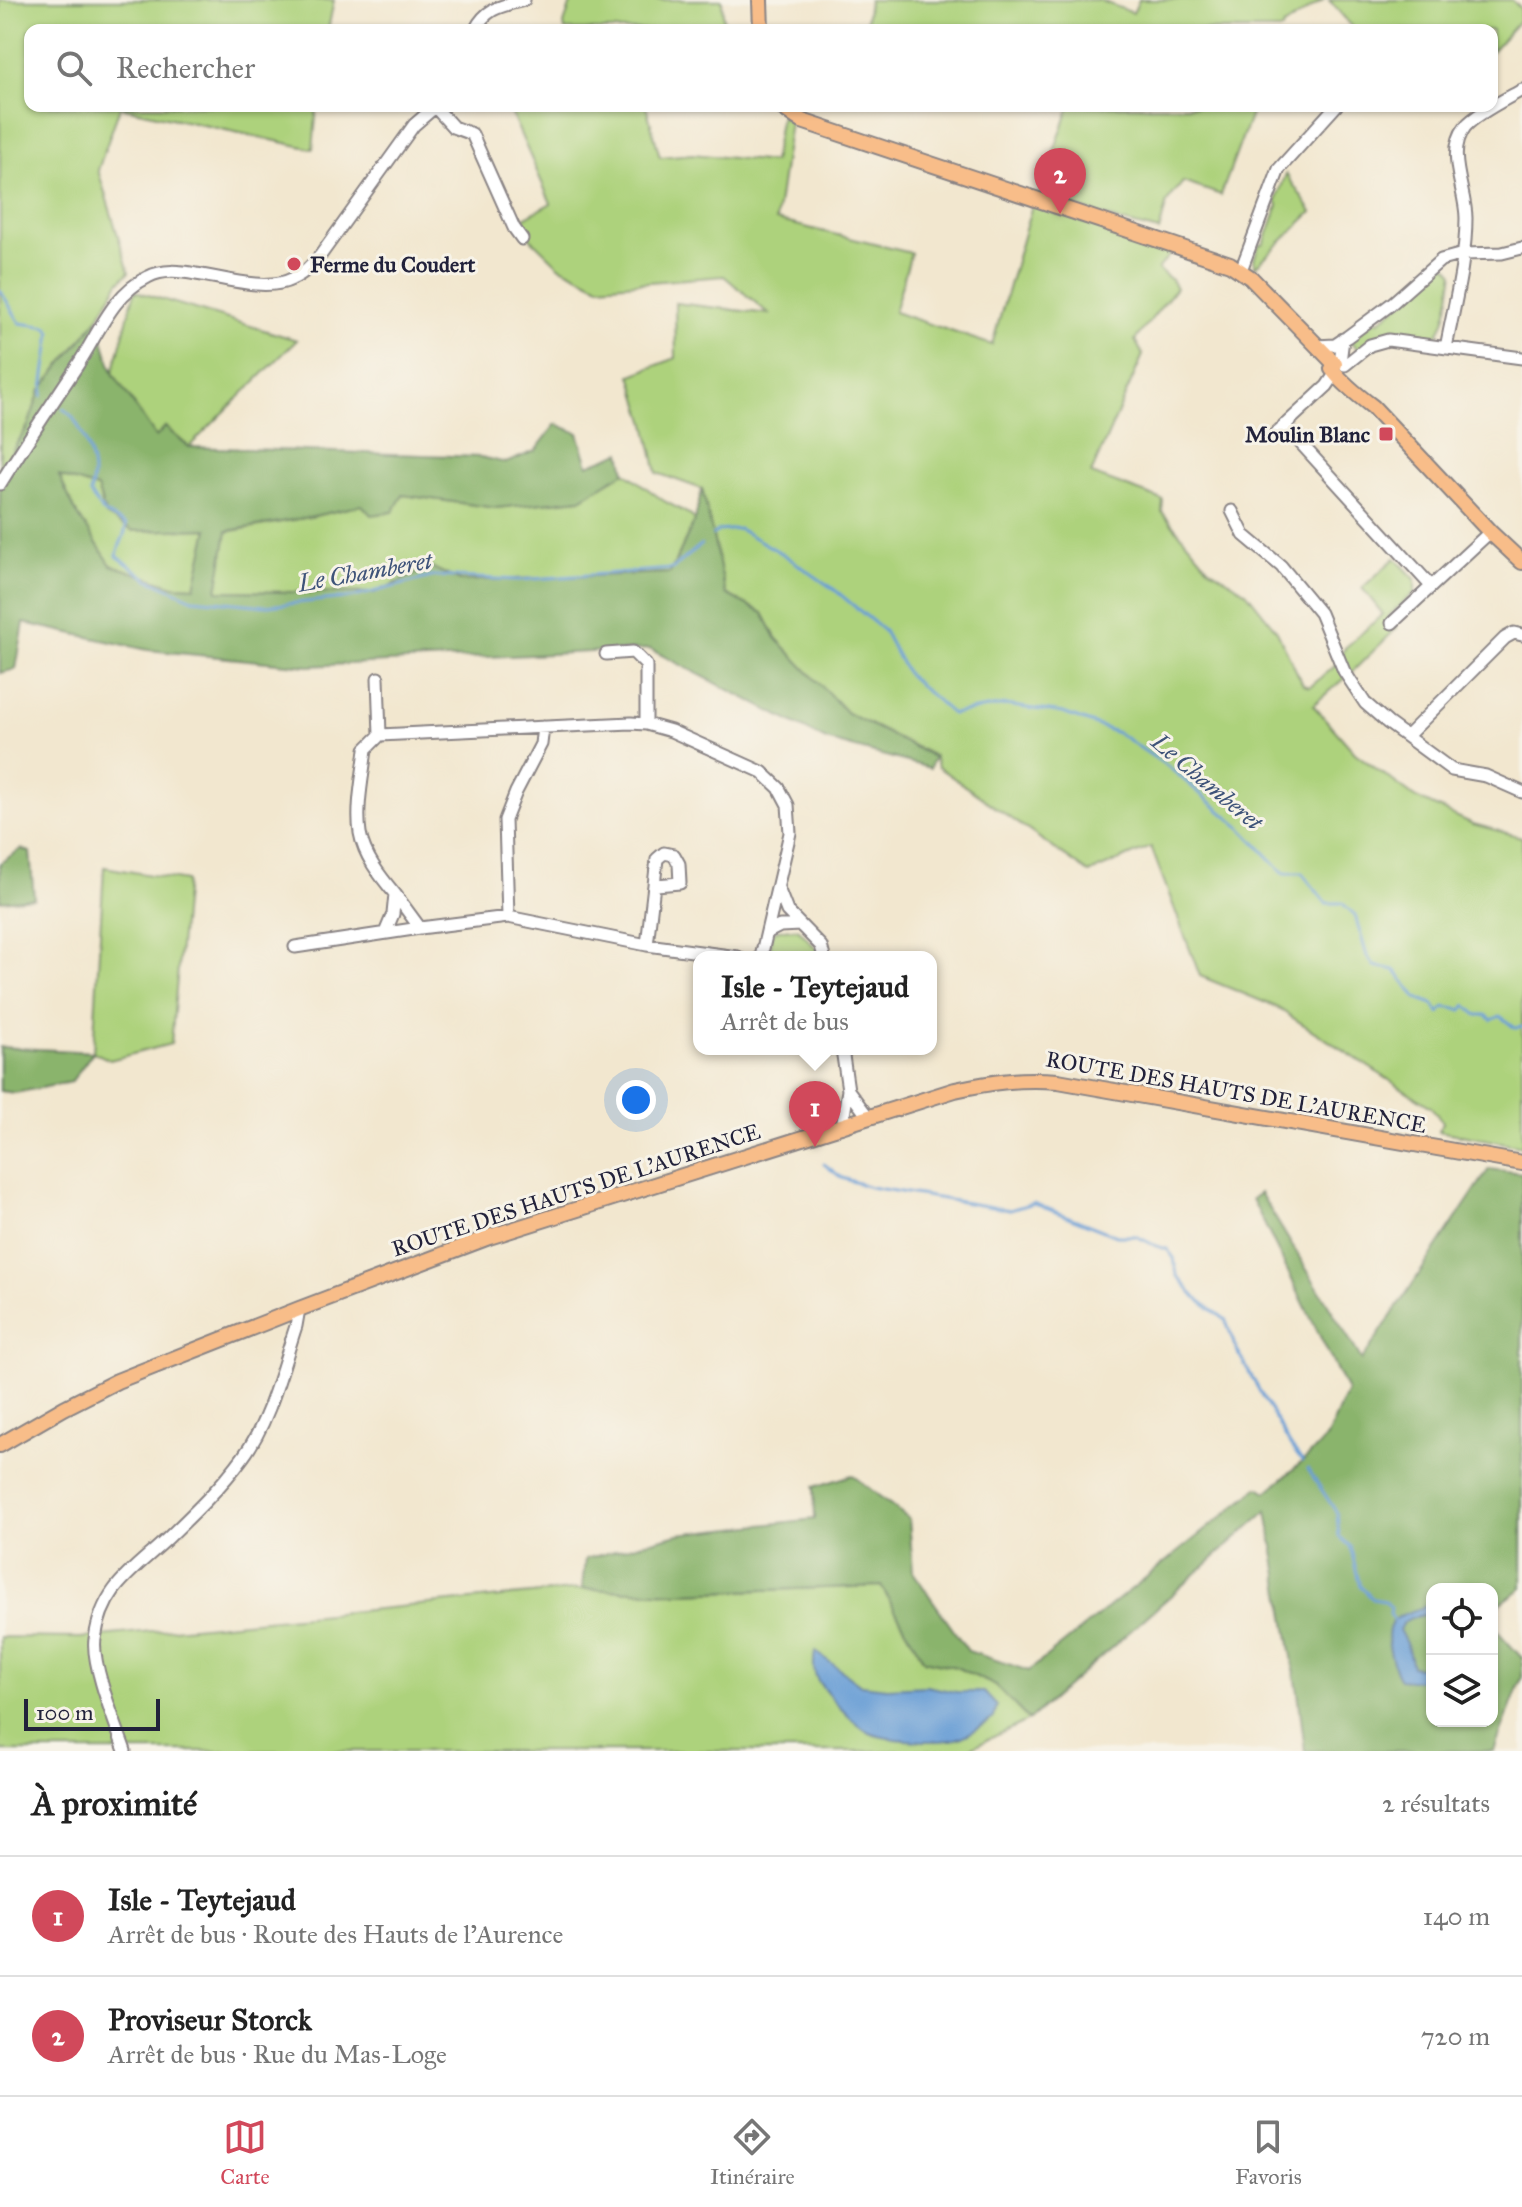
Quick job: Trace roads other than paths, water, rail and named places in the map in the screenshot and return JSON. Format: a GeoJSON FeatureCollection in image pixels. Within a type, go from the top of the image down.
{"type":"FeatureCollection","features":[{"type":"Feature","properties":{"kind":"main road"},"geometry":{"type":"LineString","coordinates":[[760,0],[761,24]]}},
{"type":"Feature","properties":{"kind":"main road"},"geometry":{"type":"LineString","coordinates":[[789,112],[802,121],[1241,270],[1340,368],[1490,532],[1522,562]]}},
{"type":"Feature","properties":{"kind":"main road","name":"ROUTE DES HAUTS DE L'AURENCE"},"geometry":{"type":"LineString","coordinates":[[0,1445],[117,1381],[489,1237],[955,1090],[993,1082],[1058,1081],[1522,1163]]}},
{"type":"Feature","properties":{"kind":"street"},"geometry":{"type":"LineString","coordinates":[[478,24],[490,11],[524,0]]}},
{"type":"Feature","properties":{"kind":"street"},"geometry":{"type":"LineString","coordinates":[[1498,103],[1522,90]]}},
{"type":"Feature","properties":{"kind":"street"},"geometry":{"type":"LineString","coordinates":[[0,484],[122,295],[137,283],[162,272],[179,271],[259,284],[291,280],[306,271],[320,256],[414,125],[430,112]]}},
{"type":"Feature","properties":{"kind":"street"},"geometry":{"type":"LineString","coordinates":[[440,112],[453,127],[472,134],[514,228],[522,239]]}},
{"type":"Feature","properties":{"kind":"street"},"geometry":{"type":"LineString","coordinates":[[1241,270],[1279,169],[1331,112]]}},
{"type":"Feature","properties":{"kind":"street"},"geometry":{"type":"LineString","coordinates":[[1446,348],[1463,254],[1466,217],[1455,150],[1464,127],[1486,112]]}},
{"type":"Feature","properties":{"kind":"street"},"geometry":{"type":"LineString","coordinates":[[1316,346],[1335,345],[1390,305],[1441,260],[1463,254],[1502,253],[1522,248]]}},
{"type":"Feature","properties":{"kind":"street"},"geometry":{"type":"LineString","coordinates":[[1340,368],[1343,339]]}},
{"type":"Feature","properties":{"kind":"street"},"geometry":{"type":"LineString","coordinates":[[1273,436],[1327,386],[1340,368],[1378,342],[1388,340],[1522,358]]}},
{"type":"Feature","properties":{"kind":"street"},"geometry":{"type":"LineString","coordinates":[[1284,425],[1431,586]]}},
{"type":"Feature","properties":{"kind":"street"},"geometry":{"type":"LineString","coordinates":[[1232,511],[1244,535],[1281,566],[1320,613],[1344,671],[1365,703],[1452,770],[1486,776],[1522,792]]}},
{"type":"Feature","properties":{"kind":"street"},"geometry":{"type":"LineString","coordinates":[[1392,623],[1490,532]]}},
{"type":"Feature","properties":{"kind":"street"},"geometry":{"type":"LineString","coordinates":[[1407,736],[1505,638],[1514,633],[1522,635]]}},
{"type":"Feature","properties":{"kind":"street"},"geometry":{"type":"LineString","coordinates":[[606,654],[633,652],[646,665],[646,724]]}},
{"type":"Feature","properties":{"kind":"street"},"geometry":{"type":"LineString","coordinates":[[378,678],[380,735]]}},
{"type":"Feature","properties":{"kind":"street"},"geometry":{"type":"LineString","coordinates":[[420,928],[377,872],[360,831],[366,749],[380,735],[646,724],[671,731],[762,772],[779,788],[788,805],[790,833],[763,951]]}},
{"type":"Feature","properties":{"kind":"street"},"geometry":{"type":"LineString","coordinates":[[508,917],[505,820],[541,744],[543,727]]}},
{"type":"Feature","properties":{"kind":"street"},"geometry":{"type":"LineString","coordinates":[[647,945],[656,885]]}},
{"type":"Feature","properties":{"kind":"street"},"geometry":{"type":"LineString","coordinates":[[778,888],[787,911],[822,951]]}},
{"type":"Feature","properties":{"kind":"street"},"geometry":{"type":"LineString","coordinates":[[385,933],[393,914],[395,894]]}},
{"type":"Feature","properties":{"kind":"street"},"geometry":{"type":"LineString","coordinates":[[295,947],[508,917],[693,951]]}},
{"type":"Feature","properties":{"kind":"street"},"geometry":{"type":"LineString","coordinates":[[768,932],[780,926],[800,925]]}},
{"type":"Feature","properties":{"kind":"street"},"geometry":{"type":"LineString","coordinates":[[842,1127],[848,1090],[843,1055]]}},
{"type":"Feature","properties":{"kind":"street"},"geometry":{"type":"LineString","coordinates":[[848,1090],[869,1118]]}},
{"type":"Feature","properties":{"kind":"street"},"geometry":{"type":"LineString","coordinates":[[125,1751],[96,1663],[94,1643],[103,1608],[109,1594],[179,1527],[244,1455],[261,1427],[299,1309]]}},
{"type":"Feature","properties":{"kind":"water"},"geometry":{"type":"Polygon","coordinates":[[[1426,1606],[1426,1615],[1408,1619],[1399,1630],[1407,1645],[1412,1666],[1419,1667],[1426,1661],[1426,1677],[1419,1681],[1400,1679],[1394,1668],[1388,1632],[1391,1624],[1403,1615],[1426,1606]]]}},
{"type":"Feature","properties":{"kind":"water"},"geometry":{"type":"Polygon","coordinates":[[[815,1651],[861,1685],[887,1688],[926,1686],[956,1692],[984,1692],[997,1706],[994,1718],[956,1739],[925,1741],[878,1736],[861,1727],[827,1694],[815,1672],[815,1651]]]}},
{"type":"Feature","properties":{"kind":"waterway","name":"Le Chamberet"},"geometry":{"type":"LineString","coordinates":[[0,290],[20,323],[48,327],[51,333],[42,396]]}},
{"type":"Feature","properties":{"kind":"waterway","name":"Le Chamberet"},"geometry":{"type":"LineString","coordinates":[[63,409],[80,429],[88,448],[93,474],[90,494],[103,512],[126,525],[117,556],[148,579],[193,599],[267,606],[354,597],[435,576],[519,580],[672,569],[701,545]]}},
{"type":"Feature","properties":{"kind":"waterway","name":"Le Chamberet"},"geometry":{"type":"LineString","coordinates":[[713,535],[718,531],[739,529],[783,554],[835,590],[884,631],[907,674],[952,714],[1005,705],[1063,713],[1118,733],[1170,768],[1241,828],[1284,873],[1302,873],[1326,903],[1342,903],[1355,915],[1367,956],[1374,966],[1395,970],[1417,998],[1433,1004],[1439,1013],[1445,1007],[1462,1010],[1466,1005],[1477,1015],[1486,1015],[1492,1020],[1500,1016],[1515,1028],[1522,1027]]}},
{"type":"Feature","properties":{"kind":"waterway"},"geometry":{"type":"LineString","coordinates":[[824,1164],[842,1178],[870,1187],[1010,1210],[1033,1203],[1117,1236],[1136,1236],[1167,1249],[1174,1258],[1177,1275],[1195,1297],[1226,1320],[1235,1346],[1302,1461]]}},
{"type":"Feature","properties":{"kind":"waterway"},"geometry":{"type":"LineString","coordinates":[[1308,1469],[1337,1513],[1339,1536],[1350,1546],[1360,1586],[1373,1599],[1385,1601],[1396,1623]]}},
{"type":"Feature","properties":{"kind":"place","name":"Proviseur Storck"},"geometry":{"type":"Point","coordinates":[1060,214]}},
{"type":"Feature","properties":{"kind":"place","name":"Ferme du Coudert"},"geometry":{"type":"Point","coordinates":[294,264]}},
{"type":"Feature","properties":{"kind":"place","name":"Moulin Blanc"},"geometry":{"type":"Point","coordinates":[1386,434]}},
{"type":"Feature","properties":{"kind":"place","name":"Isle - Teytejaud"},"geometry":{"type":"Point","coordinates":[815,1147]}}]}
